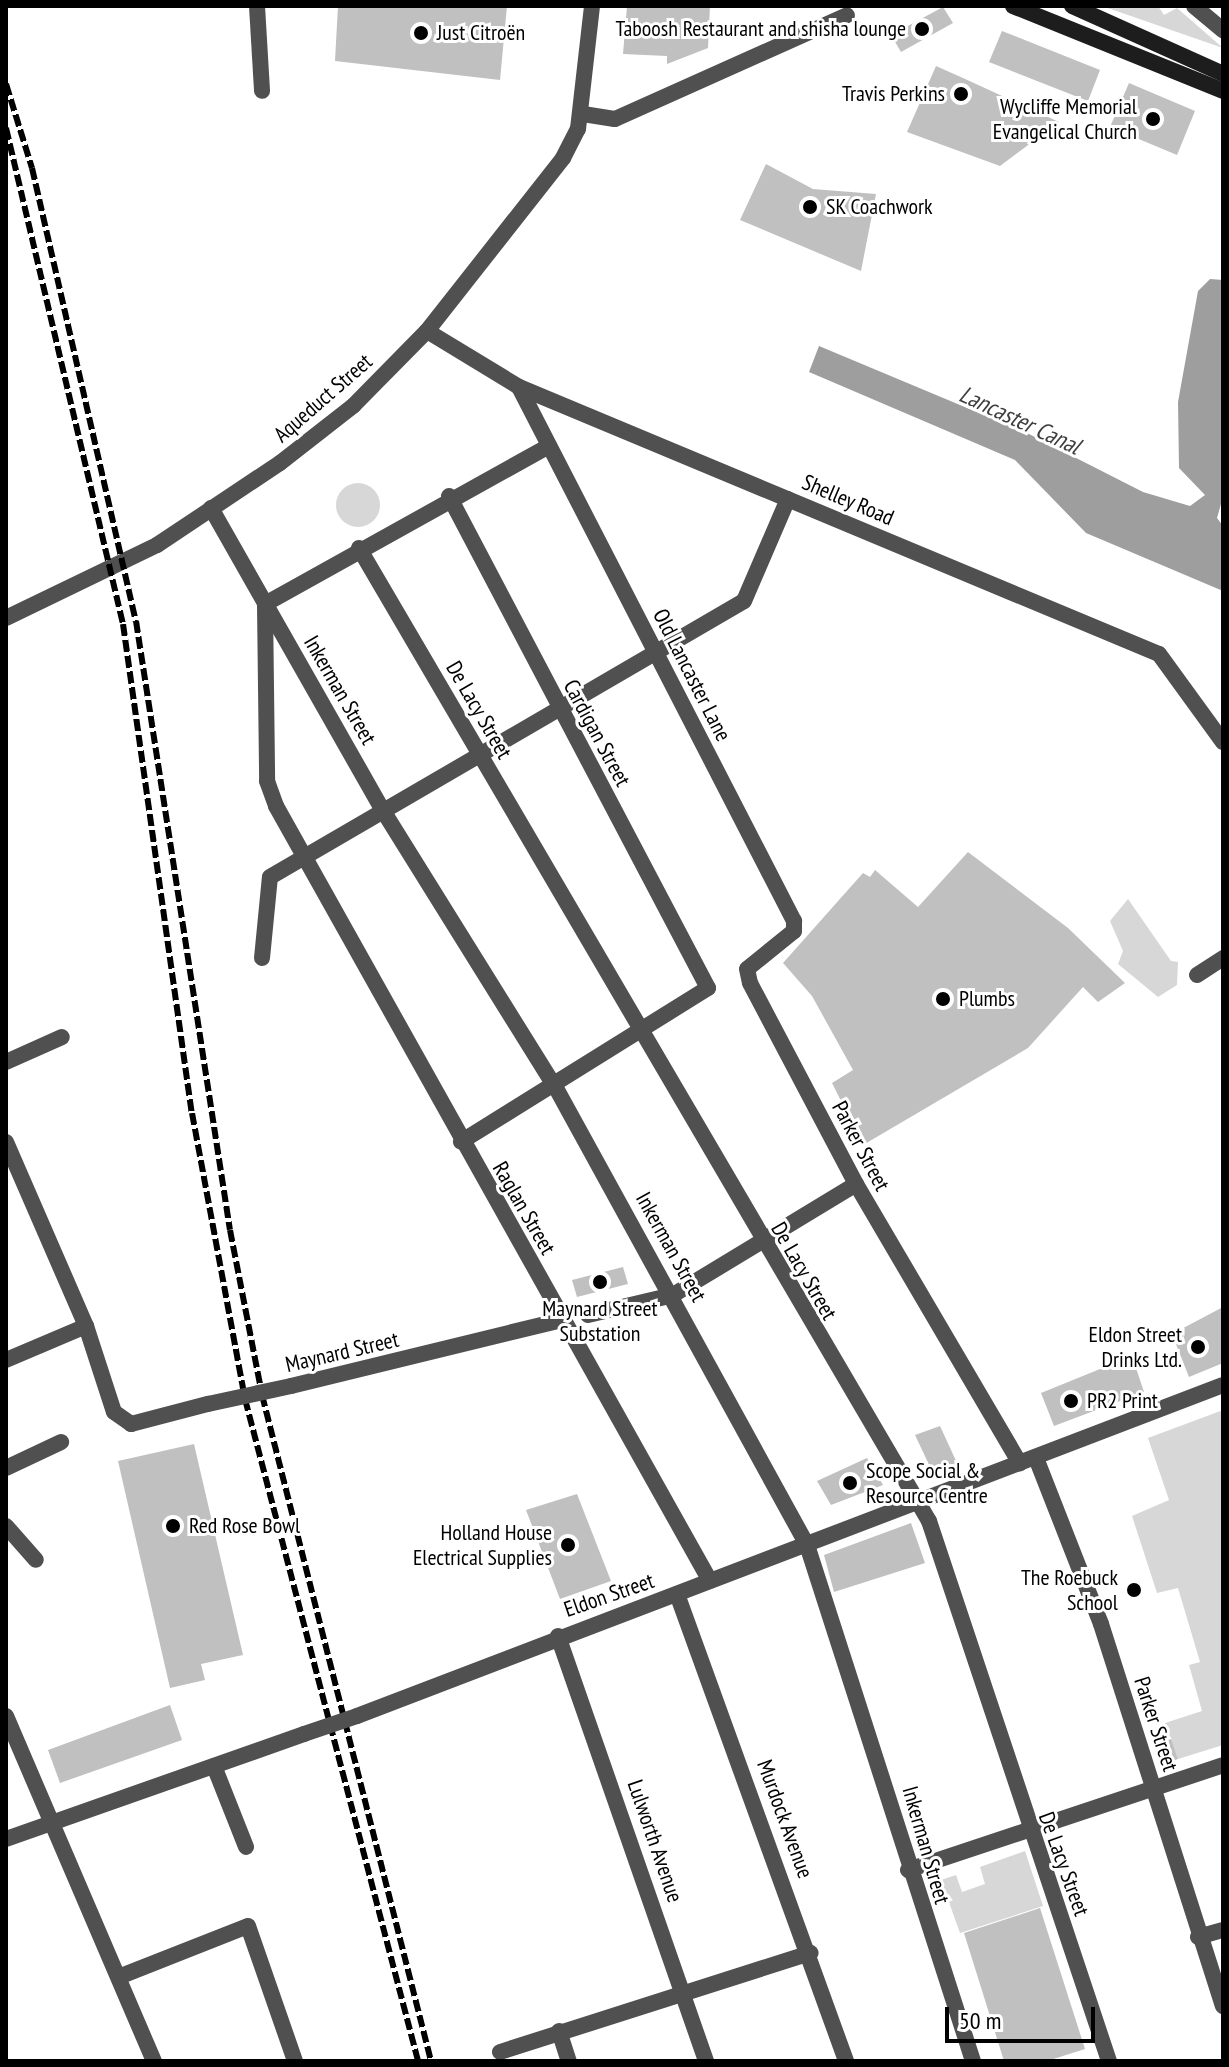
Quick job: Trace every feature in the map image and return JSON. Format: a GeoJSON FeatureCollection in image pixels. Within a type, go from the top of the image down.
{"type":"FeatureCollection","features":[{"type":"Feature","properties":{"kind":"main road"},"geometry":{"type":"LineString","coordinates":[[1013,6],[1223,91]]}},
{"type":"Feature","properties":{"kind":"main road"},"geometry":{"type":"LineString","coordinates":[[1072,6],[1223,74]]}},
{"type":"Feature","properties":{"kind":"street"},"geometry":{"type":"LineString","coordinates":[[257,6],[262,91]]}},
{"type":"Feature","properties":{"kind":"street","name":"Aqueduct Street"},"geometry":{"type":"LineString","coordinates":[[6,618],[157,545],[307,445],[427,331],[563,158],[583,114],[592,6]]}},
{"type":"Feature","properties":{"kind":"street"},"geometry":{"type":"LineString","coordinates":[[1194,6],[1223,30]]}},
{"type":"Feature","properties":{"kind":"street"},"geometry":{"type":"LineString","coordinates":[[583,114],[615,119],[847,15]]}},
{"type":"Feature","properties":{"kind":"street","name":"Shelley Road"},"geometry":{"type":"LineString","coordinates":[[427,331],[519,387],[1159,654],[1223,742]]}},
{"type":"Feature","properties":{"kind":"street","name":"Old Lancaster Lane"},"geometry":{"type":"LineString","coordinates":[[519,387],[794,921],[794,931],[747,969]]}},
{"type":"Feature","properties":{"kind":"street"},"geometry":{"type":"LineString","coordinates":[[265,604],[449,496],[549,446]]}},
{"type":"Feature","properties":{"kind":"street","name":"Cardigan Street"},"geometry":{"type":"LineString","coordinates":[[449,496],[708,988],[640,1031]]}},
{"type":"Feature","properties":{"kind":"street"},"geometry":{"type":"LineString","coordinates":[[262,958],[265,886],[302,855],[477,751],[744,601],[788,499]]}},
{"type":"Feature","properties":{"kind":"street","name":"Inkerman Street"},"geometry":{"type":"LineString","coordinates":[[211,508],[382,809],[556,1088],[673,1295],[807,1545],[908,1870],[973,2061]]}},
{"type":"Feature","properties":{"kind":"street","name":"De Lacy Street"},"geometry":{"type":"LineString","coordinates":[[359,548],[916,1506],[929,1521],[1029,1831],[1109,2061]]}},
{"type":"Feature","properties":{"kind":"street","name":"Raglan Street"},"geometry":{"type":"LineString","coordinates":[[265,604],[267,781],[302,855],[710,1581]]}},
{"type":"Feature","properties":{"kind":"street"},"geometry":{"type":"LineString","coordinates":[[1197,975],[1223,958]]}},
{"type":"Feature","properties":{"kind":"street","name":"Parker Street"},"geometry":{"type":"LineString","coordinates":[[747,969],[856,1184],[1028,1461],[1101,1624],[1198,1937],[1223,2006]]}},
{"type":"Feature","properties":{"kind":"street"},"geometry":{"type":"LineString","coordinates":[[461,1142],[556,1088],[640,1031]]}},
{"type":"Feature","properties":{"kind":"street"},"geometry":{"type":"LineString","coordinates":[[6,1062],[62,1037]]}},
{"type":"Feature","properties":{"kind":"street"},"geometry":{"type":"LineString","coordinates":[[6,1142],[86,1326],[6,1360]]}},
{"type":"Feature","properties":{"kind":"street"},"geometry":{"type":"LineString","coordinates":[[588,1315],[673,1295],[763,1244],[856,1184]]}},
{"type":"Feature","properties":{"kind":"street","name":"Maynard Street"},"geometry":{"type":"LineString","coordinates":[[86,1326],[114,1412],[131,1424],[562,1320]]}},
{"type":"Feature","properties":{"kind":"street","name":"Eldon Street"},"geometry":{"type":"LineString","coordinates":[[6,1839],[357,1716],[558,1636],[916,1506],[1223,1385]]}},
{"type":"Feature","properties":{"kind":"street"},"geometry":{"type":"LineString","coordinates":[[6,1468],[61,1442]]}},
{"type":"Feature","properties":{"kind":"street"},"geometry":{"type":"LineString","coordinates":[[6,1526],[36,1560]]}},
{"type":"Feature","properties":{"kind":"street","name":"Murdock Avenue"},"geometry":{"type":"LineString","coordinates":[[677,1594],[811,1953],[846,2061]]}},
{"type":"Feature","properties":{"kind":"street","name":"Lulworth Avenue"},"geometry":{"type":"LineString","coordinates":[[558,1636],[706,2061]]}},
{"type":"Feature","properties":{"kind":"street"},"geometry":{"type":"LineString","coordinates":[[6,1716],[121,1976],[154,2061]]}},
{"type":"Feature","properties":{"kind":"street"},"geometry":{"type":"LineString","coordinates":[[908,1870],[1223,1765]]}},
{"type":"Feature","properties":{"kind":"street"},"geometry":{"type":"LineString","coordinates":[[214,1766],[246,1847]]}},
{"type":"Feature","properties":{"kind":"street"},"geometry":{"type":"LineString","coordinates":[[121,1976],[248,1926],[295,2061]]}},
{"type":"Feature","properties":{"kind":"street"},"geometry":{"type":"LineString","coordinates":[[1198,1937],[1223,1930]]}},
{"type":"Feature","properties":{"kind":"street"},"geometry":{"type":"LineString","coordinates":[[500,2052],[683,1990],[811,1953]]}},
{"type":"Feature","properties":{"kind":"street"},"geometry":{"type":"LineString","coordinates":[[559,2031],[569,2061]]}},
{"type":"Feature","properties":{"kind":"shaded area"},"geometry":{"type":"Polygon","coordinates":[[[1102,6],[1158,6],[1164,15],[1177,8],[1223,48],[1102,6]]]}},
{"type":"Feature","properties":{"kind":"shaded area"},"geometry":{"type":"Polygon","coordinates":[[[1210,279],[1223,280],[1223,497],[1217,518],[1223,526],[1223,591],[1086,533],[1015,460],[809,372],[819,346],[1027,433],[1143,492],[1190,506],[1205,495],[1179,468],[1178,402],[1198,291],[1210,279]]]}},
{"type":"Feature","properties":{"kind":"shaded area"},"geometry":{"type":"Polygon","coordinates":[[[358,483],[374,489],[380,505],[374,521],[358,527],[342,521],[336,505],[342,489],[358,483]]]}},
{"type":"Feature","properties":{"kind":"shaded area"},"geometry":{"type":"Polygon","coordinates":[[[1128,899],[1171,961],[1178,962],[1177,985],[1158,997],[1118,964],[1123,951],[1110,921],[1128,899]]]}},
{"type":"Feature","properties":{"kind":"shaded area"},"geometry":{"type":"Polygon","coordinates":[[[1223,1410],[1223,1745],[1178,1759],[1165,1723],[1202,1711],[1189,1665],[1200,1662],[1178,1588],[1157,1593],[1132,1516],[1169,1500],[1148,1438],[1223,1410]]]}},
{"type":"Feature","properties":{"kind":"shaded area"},"geometry":{"type":"Polygon","coordinates":[[[1025,1851],[1043,1906],[960,1933],[941,1880],[956,1875],[962,1892],[985,1884],[980,1867],[1025,1851]]]}},
{"type":"Feature","properties":{"kind":"building","name":"Just Citroën"},"geometry":{"type":"Polygon","coordinates":[[[338,6],[507,6],[500,80],[335,61],[338,6]]]}},
{"type":"Feature","properties":{"kind":"building"},"geometry":{"type":"Polygon","coordinates":[[[627,6],[710,6],[708,48],[667,64],[667,56],[623,54],[627,6]]]}},
{"type":"Feature","properties":{"kind":"building","name":"Taboosh Restaurant and shisha lounge"},"geometry":{"type":"Polygon","coordinates":[[[943,7],[953,23],[901,52],[891,35],[943,7]]]}},
{"type":"Feature","properties":{"kind":"building"},"geometry":{"type":"Polygon","coordinates":[[[1002,31],[1100,70],[1088,101],[989,62],[1002,31]]]}},
{"type":"Feature","properties":{"kind":"building","name":"Travis Perkins"},"geometry":{"type":"Polygon","coordinates":[[[936,66],[1059,122],[1000,166],[907,132],[936,66]]]}},
{"type":"Feature","properties":{"kind":"building","name":"Wycliffe Memorial Evangelical Church"},"geometry":{"type":"Polygon","coordinates":[[[1129,83],[1195,111],[1177,155],[1110,127],[1129,83]]]}},
{"type":"Feature","properties":{"kind":"building","name":"SK Coachwork"},"geometry":{"type":"Polygon","coordinates":[[[766,164],[813,189],[876,194],[861,271],[740,220],[766,164]]]}},
{"type":"Feature","properties":{"kind":"building","name":"Plumbs"},"geometry":{"type":"Polygon","coordinates":[[[968,852],[1068,928],[1125,983],[1098,1002],[1083,987],[1028,1048],[863,1145],[832,1083],[853,1070],[812,996],[783,963],[863,873],[870,877],[875,870],[918,907],[968,852]]]}},
{"type":"Feature","properties":{"kind":"building","name":"Maynard Street Substation"},"geometry":{"type":"Polygon","coordinates":[[[623,1267],[628,1284],[577,1297],[572,1280],[623,1267]]]}},
{"type":"Feature","properties":{"kind":"building","name":"Eldon Street Drinks Ltd."},"geometry":{"type":"Polygon","coordinates":[[[1223,1307],[1223,1363],[1189,1377],[1172,1334],[1223,1307]]]}},
{"type":"Feature","properties":{"kind":"building"},"geometry":{"type":"Polygon","coordinates":[[[1132,1356],[1144,1392],[1054,1426],[1041,1393],[1132,1356]]]}},
{"type":"Feature","properties":{"kind":"building"},"geometry":{"type":"Polygon","coordinates":[[[940,1426],[957,1463],[932,1471],[915,1435],[940,1426]]]}},
{"type":"Feature","properties":{"kind":"building","name":"Red Rose Bowl"},"geometry":{"type":"Polygon","coordinates":[[[194,1444],[243,1655],[201,1664],[205,1680],[170,1688],[118,1461],[194,1444]]]}},
{"type":"Feature","properties":{"kind":"building","name":"Scope Social & Resource Centre"},"geometry":{"type":"Polygon","coordinates":[[[867,1458],[883,1485],[831,1505],[817,1481],[867,1458]]]}},
{"type":"Feature","properties":{"kind":"building","name":"Holland House Electrical Supplies"},"geometry":{"type":"Polygon","coordinates":[[[577,1494],[611,1581],[560,1599],[526,1510],[577,1494]]]}},
{"type":"Feature","properties":{"kind":"building"},"geometry":{"type":"Polygon","coordinates":[[[911,1523],[925,1563],[834,1592],[824,1555],[911,1523]]]}},
{"type":"Feature","properties":{"kind":"building"},"geometry":{"type":"Polygon","coordinates":[[[170,1705],[182,1740],[60,1783],[48,1750],[170,1705]]]}},
{"type":"Feature","properties":{"kind":"building"},"geometry":{"type":"Polygon","coordinates":[[[1169,1733],[1178,1759],[1163,1764],[1154,1737],[1169,1733]]]}},
{"type":"Feature","properties":{"kind":"building"},"geometry":{"type":"Polygon","coordinates":[[[1040,1908],[1085,2049],[1047,2061],[1004,2061],[964,1933],[1040,1908]]]}},
{"type":"Feature","properties":{"kind":"railway"},"geometry":{"type":"LineString","coordinates":[[6,84],[32,168],[136,621],[230,1230],[262,1395],[431,2061]]}},
{"type":"Feature","properties":{"kind":"railway"},"geometry":{"type":"LineString","coordinates":[[6,128],[123,624],[192,1113],[245,1399],[418,2061]]}},
{"type":"Feature","properties":{"kind":"place","name":"Taboosh Restaurant and shisha lounge"},"geometry":{"type":"Point","coordinates":[922,29]}},
{"type":"Feature","properties":{"kind":"place","name":"Just Citroën"},"geometry":{"type":"Point","coordinates":[421,33]}},
{"type":"Feature","properties":{"kind":"place","name":"Travis Perkins"},"geometry":{"type":"Point","coordinates":[961,94]}},
{"type":"Feature","properties":{"kind":"place","name":"Wycliffe Memorial Evangelical Church"},"geometry":{"type":"Point","coordinates":[1153,119]}},
{"type":"Feature","properties":{"kind":"place","name":"SK Coachwork"},"geometry":{"type":"Point","coordinates":[810,207]}},
{"type":"Feature","properties":{"kind":"place","name":"Plumbs"},"geometry":{"type":"Point","coordinates":[943,999]}},
{"type":"Feature","properties":{"kind":"place","name":"Maynard Street Substation"},"geometry":{"type":"Point","coordinates":[600,1282]}},
{"type":"Feature","properties":{"kind":"place","name":"Eldon Street Drinks Ltd."},"geometry":{"type":"Point","coordinates":[1198,1347]}},
{"type":"Feature","properties":{"kind":"place","name":"PR2 Print"},"geometry":{"type":"Point","coordinates":[1071,1401]}},
{"type":"Feature","properties":{"kind":"place","name":"Scope Social & Resource Centre"},"geometry":{"type":"Point","coordinates":[850,1483]}},
{"type":"Feature","properties":{"kind":"place","name":"Red Rose Bowl"},"geometry":{"type":"Point","coordinates":[173,1526]}},
{"type":"Feature","properties":{"kind":"place","name":"Holland House Electrical Supplies"},"geometry":{"type":"Point","coordinates":[568,1545]}},
{"type":"Feature","properties":{"kind":"place","name":"The Roebuck School"},"geometry":{"type":"Point","coordinates":[1134,1590]}},
{"type":"Feature","properties":{"kind":"water label","name":"Lancaster Canal"},"geometry":{"type":"Point","coordinates":[1020,420]}}]}
